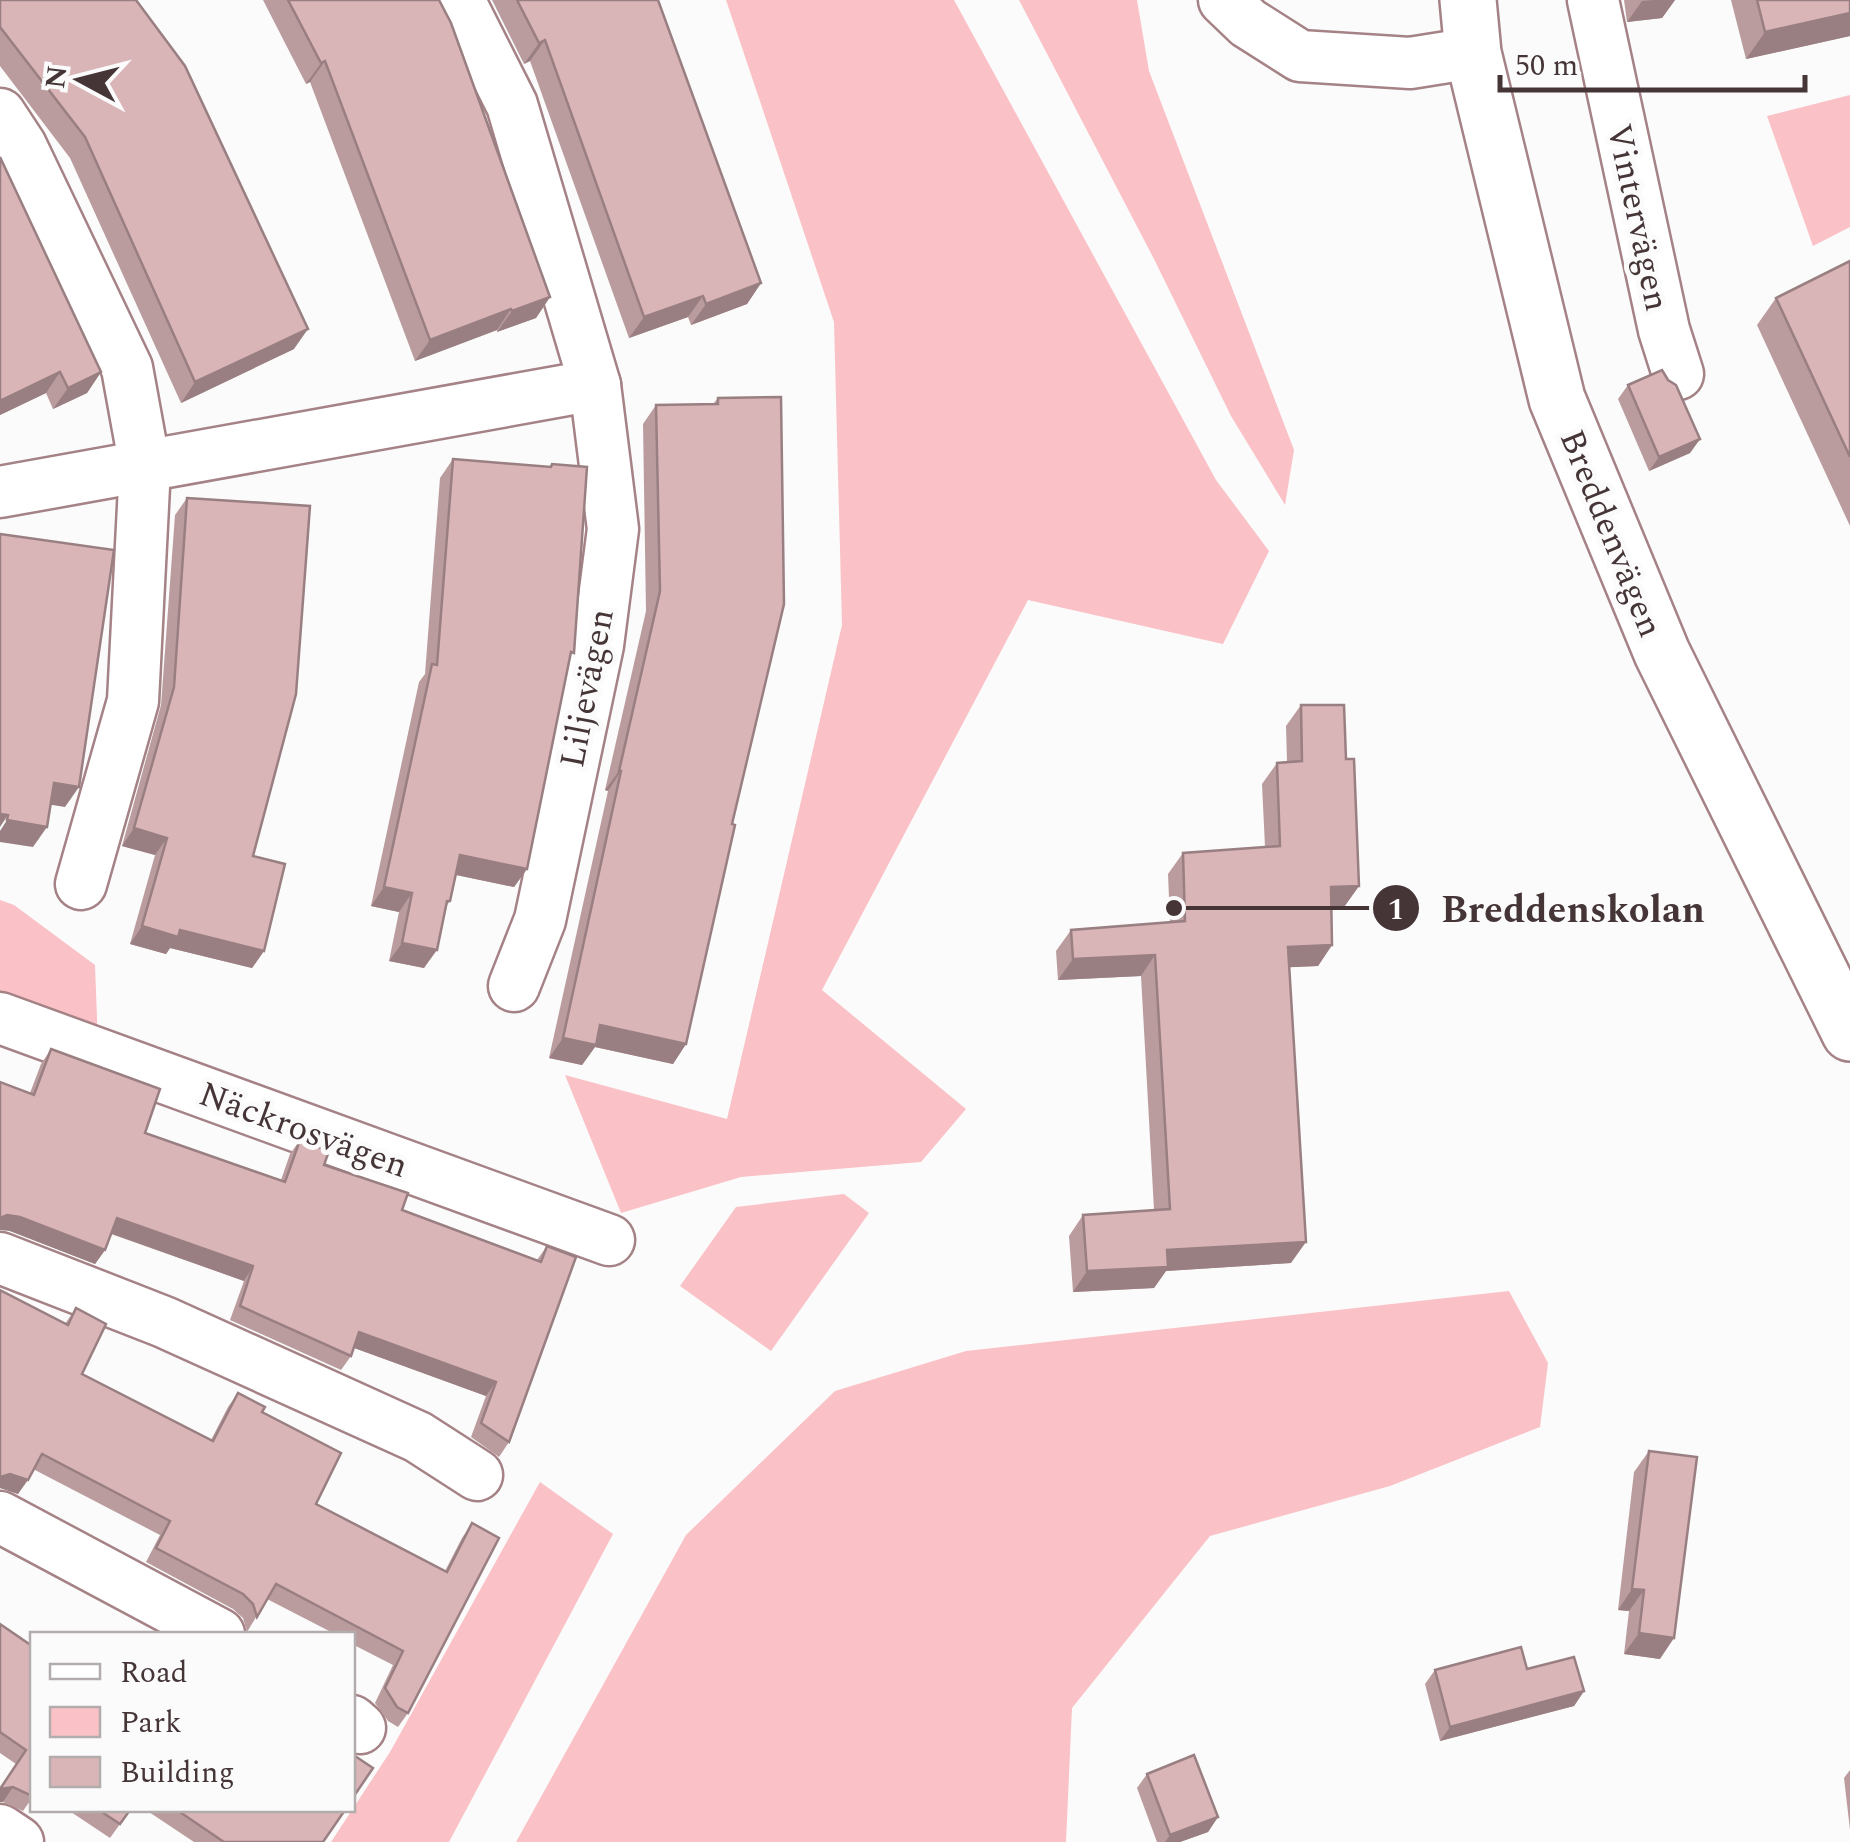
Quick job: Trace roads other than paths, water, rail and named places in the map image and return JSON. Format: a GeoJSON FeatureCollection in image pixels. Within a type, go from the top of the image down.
{"type":"FeatureCollection","features":[{"type":"Feature","properties":{"kind":"street","name":"Liljevägen"},"geometry":{"type":"LineString","coordinates":[[459,0],[512,105],[595,385],[612,529],[598,645],[540,920],[514,986]]}},
{"type":"Feature","properties":{"kind":"street"},"geometry":{"type":"LineString","coordinates":[[1224,0],[1248,23],[1300,56],[1410,63],[1470,26]]}},
{"type":"Feature","properties":{"kind":"street","name":"Vintervägen"},"geometry":{"type":"LineString","coordinates":[[1593,0],[1664,330],[1678,374]]}},
{"type":"Feature","properties":{"kind":"street","name":"Breddenvägen"},"geometry":{"type":"LineString","coordinates":[[1470,26],[1558,399],[1662,653],[1850,1032]]}},
{"type":"Feature","properties":{"kind":"street"},"geometry":{"type":"LineString","coordinates":[[0,114],[21,146],[127,368],[145,468],[133,701],[81,884]]}},
{"type":"Feature","properties":{"kind":"street"},"geometry":{"type":"LineString","coordinates":[[0,492],[595,385]]}},
{"type":"Feature","properties":{"kind":"street","name":"Näckrosvägen"},"geometry":{"type":"LineString","coordinates":[[0,1018],[608,1240]]}},
{"type":"Feature","properties":{"kind":"street"},"geometry":{"type":"LineString","coordinates":[[0,1258],[181,1329],[418,1437],[477,1474]]}},
{"type":"Feature","properties":{"kind":"street"},"geometry":{"type":"LineString","coordinates":[[0,1517],[214,1632]]}},
{"type":"Feature","properties":{"kind":"street"},"geometry":{"type":"LineString","coordinates":[[0,1830],[18,1842]]}},
{"type":"Feature","properties":{"kind":"place","name":"Breddenskolan"},"geometry":{"type":"Point","coordinates":[1174,908]}}]}
